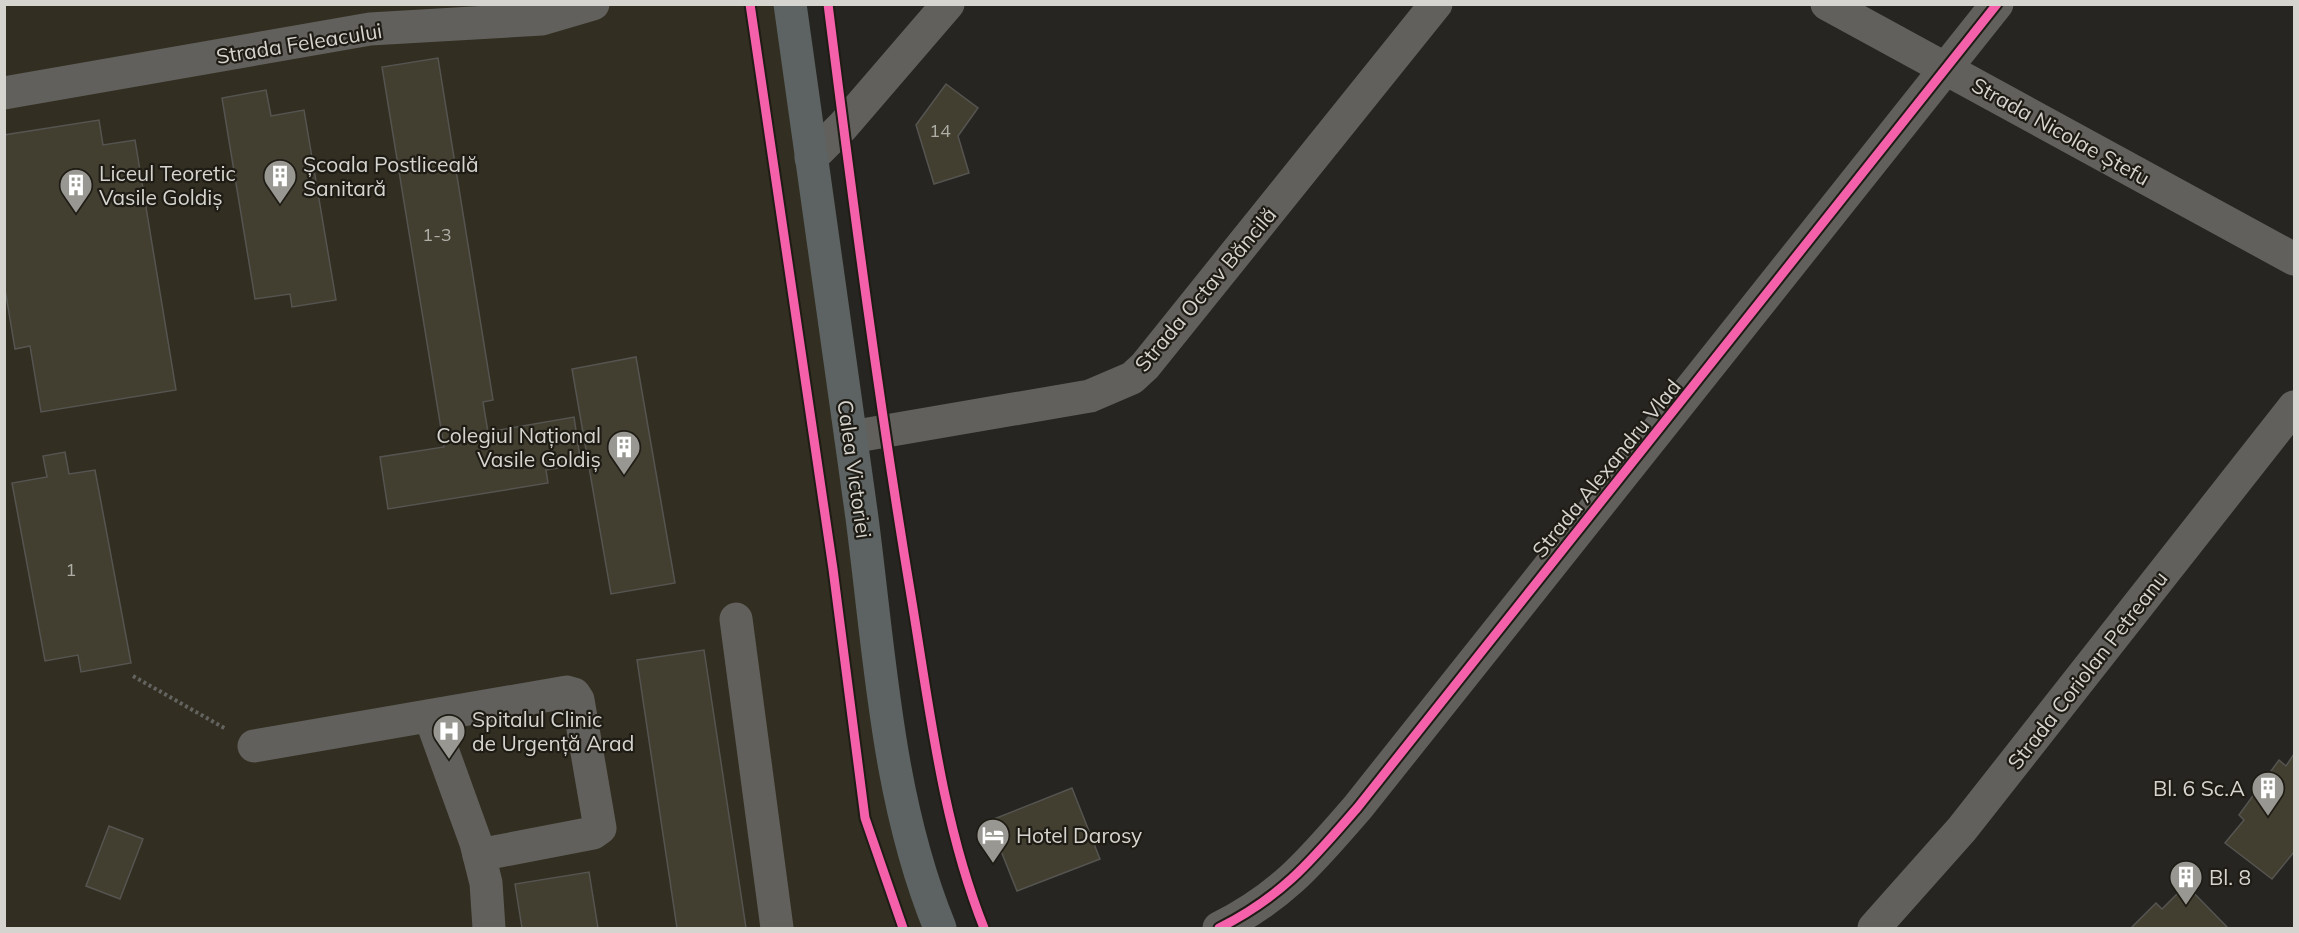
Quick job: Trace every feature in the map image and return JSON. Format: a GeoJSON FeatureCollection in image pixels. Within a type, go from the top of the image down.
{"type":"FeatureCollection","features":[{"type":"Feature","properties":{"kind":"main road","name":"Calea Victoriei"},"geometry":{"type":"LineString","coordinates":[[790,4],[897,777],[909,839],[922,885],[940,928]]}},
{"type":"Feature","properties":{"kind":"street","name":"Strada Feleacului"},"geometry":{"type":"LineString","coordinates":[[4,93],[370,29],[542,19],[593,4]]}},
{"type":"Feature","properties":{"kind":"street"},"geometry":{"type":"LineString","coordinates":[[811,158],[843,126],[948,4]]}},
{"type":"Feature","properties":{"kind":"street","name":"Strada Octav Băncilă"},"geometry":{"type":"LineString","coordinates":[[851,437],[1090,396],[1132,378],[1145,366],[1436,4]]}},
{"type":"Feature","properties":{"kind":"street","name":"Strada Nicolae Ștefu"},"geometry":{"type":"LineString","coordinates":[[1827,4],[2295,260]]}},
{"type":"Feature","properties":{"kind":"street","name":"Strada Alexandru Vlad"},"geometry":{"type":"LineString","coordinates":[[1219,928],[1247,915],[1280,892],[1315,857],[1358,807],[1948,69],[1997,4]]}},
{"type":"Feature","properties":{"kind":"street","name":"Strada Coriolan Petreanu"},"geometry":{"type":"LineString","coordinates":[[1874,928],[1962,829],[2295,407]]}},
{"type":"Feature","properties":{"kind":"street"},"geometry":{"type":"LineString","coordinates":[[736,619],[777,928]]}},
{"type":"Feature","properties":{"kind":"street"},"geometry":{"type":"LineString","coordinates":[[254,746],[567,692],[574,694],[578,700],[600,828],[593,833],[479,855]]}},
{"type":"Feature","properties":{"kind":"street"},"geometry":{"type":"LineString","coordinates":[[430,716],[479,855],[486,883],[489,928]]}},
{"type":"Feature","properties":{"kind":"path"},"geometry":{"type":"LineString","coordinates":[[133,676],[254,746]]}},
{"type":"Feature","properties":{"kind":"shaded area"},"geometry":{"type":"Polygon","coordinates":[[[5,5],[790,5],[868,564],[940,928],[5,928],[5,5]]]}},
{"type":"Feature","properties":{"kind":"building"},"geometry":{"type":"Polygon","coordinates":[[[438,58],[493,400],[483,402],[488,432],[574,417],[581,464],[546,470],[548,483],[388,509],[380,457],[444,447],[382,67],[438,58]]]}},
{"type":"Feature","properties":{"kind":"building"},"geometry":{"type":"Polygon","coordinates":[[[946,84],[978,108],[958,136],[969,173],[934,184],[916,125],[946,84]]]}},
{"type":"Feature","properties":{"kind":"building","name":"Școala Postliceală Sanitară"},"geometry":{"type":"Polygon","coordinates":[[[266,90],[271,116],[304,110],[336,300],[292,307],[290,294],[255,299],[222,98],[266,90]]]}},
{"type":"Feature","properties":{"kind":"building","name":"Liceul Teoretic Vasile Goldiș"},"geometry":{"type":"Polygon","coordinates":[[[99,120],[103,145],[135,140],[176,390],[41,412],[30,346],[15,349],[4,283],[4,135],[99,120]]]}},
{"type":"Feature","properties":{"kind":"building","name":"Colegiul Național Vasile Goldiș"},"geometry":{"type":"Polygon","coordinates":[[[636,357],[675,583],[611,594],[572,369],[636,357]]]}},
{"type":"Feature","properties":{"kind":"building"},"geometry":{"type":"Polygon","coordinates":[[[65,452],[69,474],[95,470],[131,663],[81,672],[78,655],[45,661],[12,483],[47,477],[43,456],[65,452]]]}},
{"type":"Feature","properties":{"kind":"building"},"geometry":{"type":"Polygon","coordinates":[[[704,650],[746,928],[677,928],[637,660],[704,650]]]}},
{"type":"Feature","properties":{"kind":"building","name":"Bl. 6 Sc.A"},"geometry":{"type":"Polygon","coordinates":[[[2294,754],[2294,852],[2272,879],[2225,843],[2244,820],[2239,815],[2279,760],[2286,766],[2294,754]]]}},
{"type":"Feature","properties":{"kind":"building","name":"Hotel Darosy"},"geometry":{"type":"Polygon","coordinates":[[[1072,788],[1100,859],[1017,891],[989,821],[1072,788]]]}},
{"type":"Feature","properties":{"kind":"building"},"geometry":{"type":"Polygon","coordinates":[[[109,826],[143,839],[120,899],[86,886],[109,826]]]}},
{"type":"Feature","properties":{"kind":"building"},"geometry":{"type":"Polygon","coordinates":[[[589,872],[598,928],[522,928],[515,884],[589,872]]]}},
{"type":"Feature","properties":{"kind":"building","name":"Bl. 8"},"geometry":{"type":"Polygon","coordinates":[[[2186,885],[2227,927],[2131,928],[2156,903],[2162,909],[2186,885]]]}},
{"type":"Feature","properties":{"kind":"cycle path"},"geometry":{"type":"LineString","coordinates":[[750,4],[833,569],[865,818],[903,928]]}},
{"type":"Feature","properties":{"kind":"cycle path"},"geometry":{"type":"LineString","coordinates":[[828,4],[878,379],[939,768],[958,849],[984,928]]}},
{"type":"Feature","properties":{"kind":"cycle path"},"geometry":{"type":"LineString","coordinates":[[1219,928],[1279,890],[1311,860],[1358,807],[1997,4]]}},
{"type":"Feature","properties":{"kind":"place","name":"Școala Postliceală Sanitară"},"geometry":{"type":"Point","coordinates":[280,205]}},
{"type":"Feature","properties":{"kind":"place","name":"Liceul Teoretic Vasile Goldiș"},"geometry":{"type":"Point","coordinates":[76,214]}},
{"type":"Feature","properties":{"kind":"place","name":"Colegiul Național Vasile Goldiș"},"geometry":{"type":"Point","coordinates":[624,476]}},
{"type":"Feature","properties":{"kind":"place","name":"Spitalul Clinic de Urgență Arad"},"geometry":{"type":"Point","coordinates":[449,760]}},
{"type":"Feature","properties":{"kind":"place","name":"Bl. 6 Sc.A"},"geometry":{"type":"Point","coordinates":[2268,817]}},
{"type":"Feature","properties":{"kind":"place","name":"Hotel Darosy"},"geometry":{"type":"Point","coordinates":[993,864]}},
{"type":"Feature","properties":{"kind":"place","name":"Bl. 8"},"geometry":{"type":"Point","coordinates":[2186,906]}}]}
